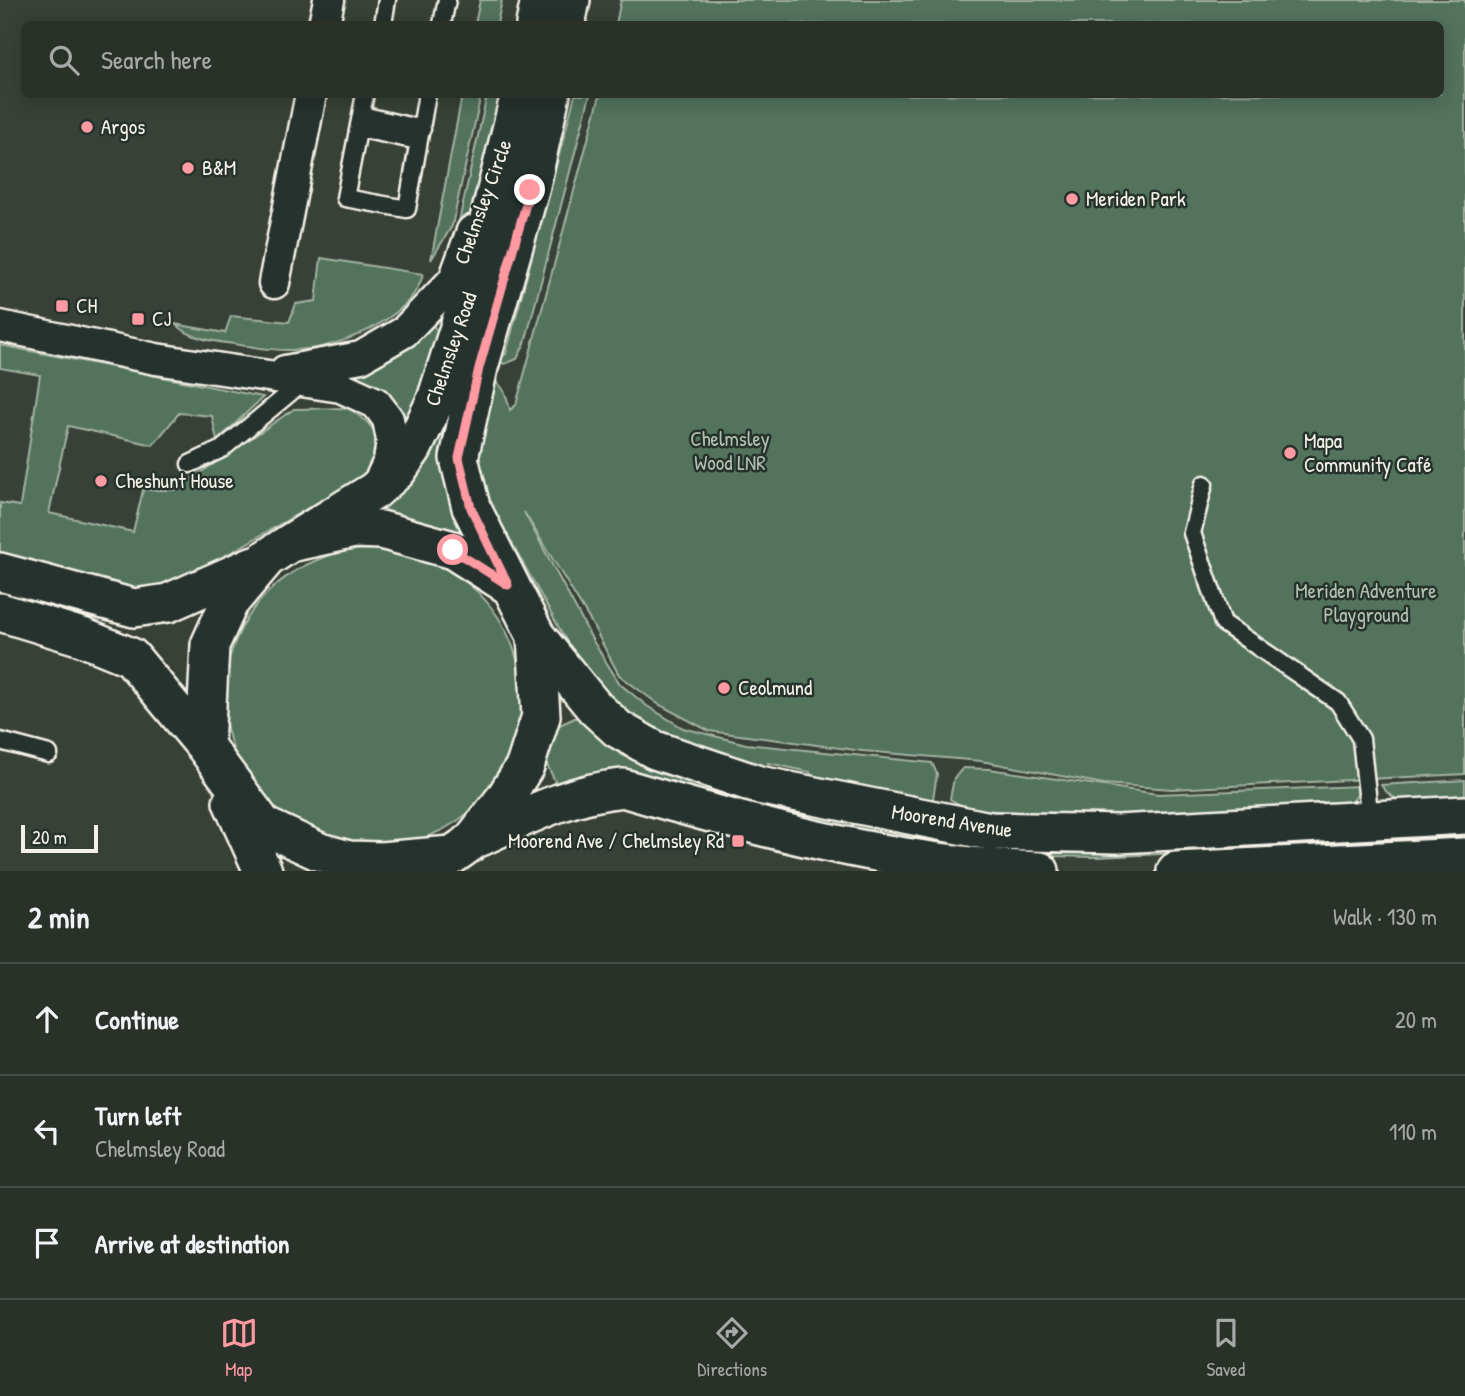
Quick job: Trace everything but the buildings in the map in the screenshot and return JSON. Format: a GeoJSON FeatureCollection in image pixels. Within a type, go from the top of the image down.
{"type":"FeatureCollection","features":[{"type":"Feature","properties":{"kind":"street"},"geometry":{"type":"LineString","coordinates":[[325,21],[329,0]]}},
{"type":"Feature","properties":{"kind":"street"},"geometry":{"type":"LineString","coordinates":[[536,21],[540,0]]}},
{"type":"Feature","properties":{"kind":"street"},"geometry":{"type":"LineString","coordinates":[[567,21],[571,0]]}},
{"type":"Feature","properties":{"kind":"street"},"geometry":{"type":"LineString","coordinates":[[274,283],[309,98]]}},
{"type":"Feature","properties":{"kind":"street","name":"Chelmsley Circle"},"geometry":{"type":"LineString","coordinates":[[257,376],[361,358],[404,332],[454,280],[529,99]]}},
{"type":"Feature","properties":{"kind":"street","name":"Chelmsley Road"},"geometry":{"type":"LineString","coordinates":[[279,550],[374,491],[397,471],[413,449],[436,400],[529,99]]}},
{"type":"Feature","properties":{"kind":"street","name":"Chelmsley Road"},"geometry":{"type":"LineString","coordinates":[[529,99],[530,190],[479,368],[459,458],[471,508],[536,636]]}},
{"type":"Feature","properties":{"kind":"street","name":"Chelmsley Circle"},"geometry":{"type":"LineString","coordinates":[[0,326],[257,376],[341,387],[376,404],[388,419],[392,440],[389,461],[374,491]]}},
{"type":"Feature","properties":{"kind":"street"},"geometry":{"type":"LineString","coordinates":[[0,572],[134,608],[168,603],[279,550],[355,529],[381,530],[453,550],[508,585]]}},
{"type":"Feature","properties":{"kind":"street"},"geometry":{"type":"LineString","coordinates":[[263,871],[213,758],[210,645],[229,603],[279,550]]}},
{"type":"Feature","properties":{"kind":"street"},"geometry":{"type":"LineString","coordinates":[[0,612],[82,637],[131,657],[264,826],[320,852],[349,860],[370,861],[451,856],[505,798],[525,766],[541,716],[536,636]]}},
{"type":"Feature","properties":{"kind":"street","name":"Moorend Avenue"},"geometry":{"type":"LineString","coordinates":[[536,636],[595,708],[618,729],[655,750],[759,785],[990,831],[1118,834],[1465,815]]}},
{"type":"Feature","properties":{"kind":"street","name":"Moorend Avenue"},"geometry":{"type":"LineString","coordinates":[[451,856],[554,803],[595,791],[623,788],[831,845],[987,869],[1040,871]]}},
{"type":"Feature","properties":{"kind":"street"},"geometry":{"type":"LineString","coordinates":[[1177,871],[1396,866],[1465,857]]}},
{"type":"Feature","properties":{"kind":"lane"},"geometry":{"type":"LineString","coordinates":[[381,21],[385,0]]}},
{"type":"Feature","properties":{"kind":"lane"},"geometry":{"type":"LineString","coordinates":[[443,21],[447,0]]}},
{"type":"Feature","properties":{"kind":"lane"},"geometry":{"type":"LineString","coordinates":[[367,98],[350,194],[411,206],[428,98]]}},
{"type":"Feature","properties":{"kind":"lane"},"geometry":{"type":"LineString","coordinates":[[367,98],[345,198],[407,209],[428,98]]}},
{"type":"Feature","properties":{"kind":"lane"},"geometry":{"type":"LineString","coordinates":[[363,123],[420,135]]}},
{"type":"Feature","properties":{"kind":"lane"},"geometry":{"type":"LineString","coordinates":[[363,123],[348,196],[409,207],[420,135]]}},
{"type":"Feature","properties":{"kind":"lane"},"geometry":{"type":"LineString","coordinates":[[190,464],[222,449],[303,382]]}},
{"type":"Feature","properties":{"kind":"lane"},"geometry":{"type":"LineString","coordinates":[[1204,484],[1192,533],[1223,623],[1338,702],[1361,738],[1370,821]]}},
{"type":"Feature","properties":{"kind":"lane"},"geometry":{"type":"LineString","coordinates":[[0,741],[50,754]]}},
{"type":"Feature","properties":{"kind":"green space"},"geometry":{"type":"Polygon","coordinates":[[[480,0],[502,0],[498,21],[476,21],[480,0]]]}},
{"type":"Feature","properties":{"kind":"green space","name":"Meriden Park"},"geometry":{"type":"Polygon","coordinates":[[[621,0],[1465,0],[1465,774],[1172,789],[1104,784],[981,761],[863,751],[709,731],[658,704],[619,675],[591,622],[524,512],[593,641],[620,684],[647,706],[683,728],[746,744],[932,763],[937,774],[932,805],[813,780],[810,772],[768,763],[767,770],[642,731],[588,680],[480,486],[477,458],[493,391],[486,376],[503,389],[510,410],[516,405],[599,98],[1444,98],[1444,21],[617,21],[621,0]]]}},
{"type":"Feature","properties":{"kind":"green space"},"geometry":{"type":"Polygon","coordinates":[[[461,98],[480,98],[452,226],[431,260],[461,98]]]}},
{"type":"Feature","properties":{"kind":"green space"},"geometry":{"type":"Polygon","coordinates":[[[486,98],[500,98],[469,220],[440,280],[458,226],[486,98]]]}},
{"type":"Feature","properties":{"kind":"green space"},"geometry":{"type":"Polygon","coordinates":[[[574,98],[589,98],[525,343],[517,359],[505,364],[494,360],[506,354],[574,98]]]}},
{"type":"Feature","properties":{"kind":"green space"},"geometry":{"type":"Polygon","coordinates":[[[321,258],[423,274],[417,289],[393,315],[359,334],[324,346],[290,350],[218,342],[188,333],[175,324],[225,333],[231,316],[289,322],[296,304],[316,301],[321,258]]]}},
{"type":"Feature","properties":{"kind":"green space"},"geometry":{"type":"Polygon","coordinates":[[[433,325],[448,346],[412,424],[387,394],[345,373],[433,325]]]}},
{"type":"Feature","properties":{"kind":"green space"},"geometry":{"type":"Polygon","coordinates":[[[0,345],[263,397],[217,441],[212,416],[179,413],[153,445],[68,426],[49,513],[133,532],[143,490],[175,490],[294,409],[349,408],[367,422],[382,439],[377,459],[367,474],[178,583],[137,594],[0,558],[0,503],[20,506],[40,375],[0,368],[0,345]]]}},
{"type":"Feature","properties":{"kind":"green space"},"geometry":{"type":"Polygon","coordinates":[[[461,373],[468,529],[460,536],[430,523],[385,515],[381,509],[389,498],[416,476],[429,461],[445,424],[461,373]]]}},
{"type":"Feature","properties":{"kind":"green space"},"geometry":{"type":"Polygon","coordinates":[[[373,549],[402,552],[430,560],[456,574],[478,593],[497,615],[511,641],[519,669],[522,698],[519,727],[511,755],[497,781],[478,803],[456,822],[430,836],[402,844],[373,847],[344,844],[316,836],[290,822],[268,803],[249,781],[235,755],[227,727],[224,698],[227,669],[235,641],[249,615],[268,593],[290,574],[316,560],[344,552],[373,549]]]}},
{"type":"Feature","properties":{"kind":"green space"},"geometry":{"type":"Polygon","coordinates":[[[577,717],[611,747],[652,768],[827,818],[973,843],[1465,833],[1465,840],[1096,857],[997,855],[559,789],[544,759],[555,727],[577,717]]]}},
{"type":"Feature","properties":{"kind":"green space"},"geometry":{"type":"Polygon","coordinates":[[[963,768],[989,769],[1158,794],[1360,786],[1361,790],[1347,808],[1097,818],[968,809],[950,799],[954,778],[963,768]]]}},
{"type":"Feature","properties":{"kind":"green space"},"geometry":{"type":"Polygon","coordinates":[[[1465,780],[1465,799],[1430,803],[1398,799],[1381,785],[1465,780]]]}},
{"type":"Feature","properties":{"kind":"place","name":"Argos"},"geometry":{"type":"Point","coordinates":[87,127]}},
{"type":"Feature","properties":{"kind":"place","name":"B&M"},"geometry":{"type":"Point","coordinates":[188,168]}},
{"type":"Feature","properties":{"kind":"place","name":"Meriden Park"},"geometry":{"type":"Point","coordinates":[1072,199]}},
{"type":"Feature","properties":{"kind":"place","name":"CH"},"geometry":{"type":"Point","coordinates":[62,306]}},
{"type":"Feature","properties":{"kind":"place","name":"CJ"},"geometry":{"type":"Point","coordinates":[138,319]}},
{"type":"Feature","properties":{"kind":"place","name":"Mapa Community Café"},"geometry":{"type":"Point","coordinates":[1290,453]}},
{"type":"Feature","properties":{"kind":"place","name":"Cheshunt House"},"geometry":{"type":"Point","coordinates":[101,481]}},
{"type":"Feature","properties":{"kind":"place","name":"Ceolmund"},"geometry":{"type":"Point","coordinates":[724,688]}},
{"type":"Feature","properties":{"kind":"place","name":"Moorend Ave / Chelmsley Rd"},"geometry":{"type":"Point","coordinates":[738,841]}},
{"type":"Feature","properties":{"kind":"route"},"geometry":{"type":"LineString","coordinates":[[453,550],[508,585],[471,508],[459,458],[462,434],[479,368],[530,190]]}},
{"type":"Feature","properties":{"kind":"park label","name":"Chelmsley Wood LNR"},"geometry":{"type":"Point","coordinates":[730,451]}},
{"type":"Feature","properties":{"kind":"park label","name":"Meriden Adventure Playground"},"geometry":{"type":"Point","coordinates":[1366,603]}}]}
